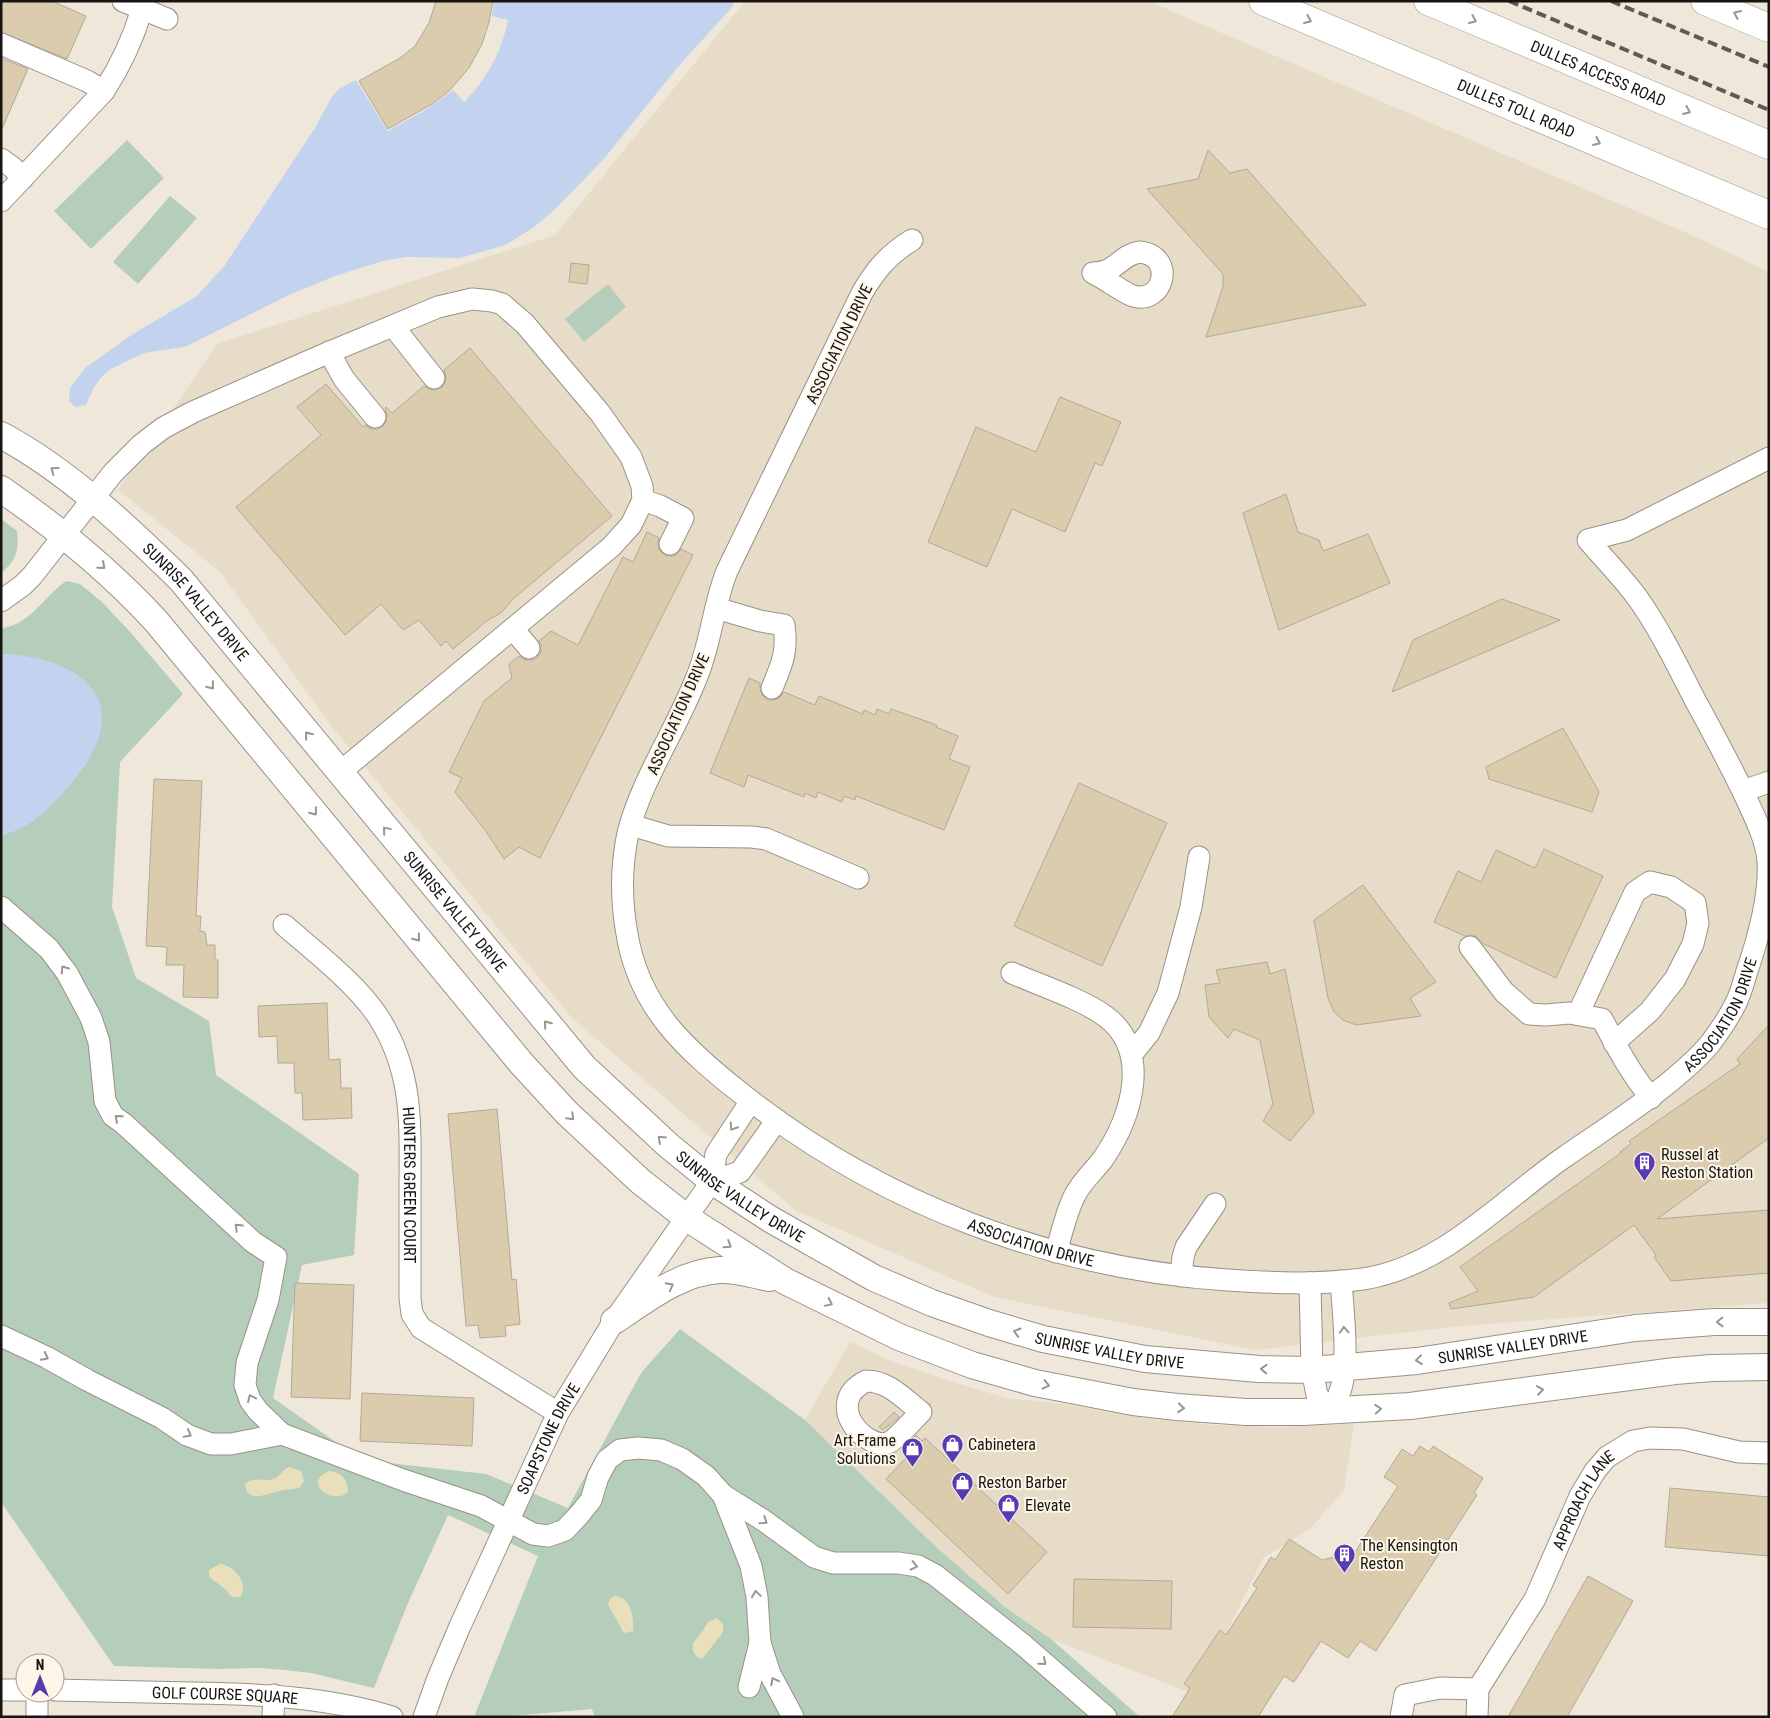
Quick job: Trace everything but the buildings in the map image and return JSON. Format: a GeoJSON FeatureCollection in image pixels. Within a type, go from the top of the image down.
{"type":"FeatureCollection","features":[{"type":"Feature","properties":{"kind":"highway","name":"DULLES TOLL ROAD"},"geometry":{"type":"LineString","coordinates":[[1263,1],[1769,215]]}},
{"type":"Feature","properties":{"kind":"highway","name":"DULLES ACCESS ROAD"},"geometry":{"type":"LineString","coordinates":[[1428,1],[1769,145]]}},
{"type":"Feature","properties":{"kind":"highway"},"geometry":{"type":"LineString","coordinates":[[1706,1],[1769,28]]}},
{"type":"Feature","properties":{"kind":"highway"},"geometry":{"type":"LineString","coordinates":[[1735,201],[1769,219]]}},
{"type":"Feature","properties":{"kind":"main road","name":"SUNRISE VALLEY DRIVE"},"geometry":{"type":"LineString","coordinates":[[1,435],[52,468],[93,499],[156,556],[193,594],[339,773],[584,1067],[669,1146],[712,1181],[777,1224],[874,1278],[932,1303],[1043,1339],[1146,1358],[1259,1369],[1312,1370],[1418,1361],[1635,1328],[1714,1322],[1769,1322]]}},
{"type":"Feature","properties":{"kind":"main road"},"geometry":{"type":"LineString","coordinates":[[1,489],[65,535],[133,596],[178,646],[537,1081],[592,1138],[640,1181],[687,1218],[785,1281],[899,1337],[972,1365],[1035,1383],[1133,1402],[1177,1408],[1246,1412],[1362,1410],[1437,1403],[1675,1371],[1769,1367]]}},
{"type":"Feature","properties":{"kind":"main road"},"geometry":{"type":"LineString","coordinates":[[614,1321],[672,1284],[698,1273],[721,1270],[785,1281]]}},
{"type":"Feature","properties":{"kind":"street"},"geometry":{"type":"LineString","coordinates":[[1,201],[104,91],[122,60],[132,5],[166,19]]}},
{"type":"Feature","properties":{"kind":"street"},"geometry":{"type":"LineString","coordinates":[[1,44],[87,81],[104,91]]}},
{"type":"Feature","properties":{"kind":"street"},"geometry":{"type":"LineString","coordinates":[[1,159],[22,178]]}},
{"type":"Feature","properties":{"kind":"street","name":"ASSOCIATION DRIVE"},"geometry":{"type":"LineString","coordinates":[[912,240],[887,258],[877,269],[862,293],[723,582],[708,646],[699,673],[645,788],[631,825],[625,852],[623,895],[629,943],[638,976],[656,1009],[676,1035],[700,1060],[777,1120],[846,1164],[921,1203],[974,1226],[1056,1252],[1104,1263],[1181,1276],[1259,1282],[1310,1283],[1341,1281],[1367,1278],[1391,1272],[1415,1263],[1450,1245],[1556,1163],[1651,1098],[1688,1067],[1711,1043],[1738,1000],[1759,934],[1767,892],[1768,861],[1760,830],[1743,791],[1677,665],[1640,601],[1588,540],[1628,530],[1769,458]]}},
{"type":"Feature","properties":{"kind":"street"},"geometry":{"type":"LineString","coordinates":[[1,601],[23,585],[131,454],[163,428],[193,412],[329,352],[438,307],[462,301],[487,300],[505,306],[532,331],[617,436],[635,464],[642,486],[643,500],[631,525],[616,542],[339,773]]}},
{"type":"Feature","properties":{"kind":"street"},"geometry":{"type":"LineString","coordinates":[[393,326],[434,378]]}},
{"type":"Feature","properties":{"kind":"street"},"geometry":{"type":"LineString","coordinates":[[329,352],[344,379],[375,417]]}},
{"type":"Feature","properties":{"kind":"street"},"geometry":{"type":"LineString","coordinates":[[643,500],[660,506],[683,518],[670,544]]}},
{"type":"Feature","properties":{"kind":"street"},"geometry":{"type":"LineString","coordinates":[[716,608],[784,625],[786,651],[772,688]]}},
{"type":"Feature","properties":{"kind":"street"},"geometry":{"type":"LineString","coordinates":[[513,629],[529,648]]}},
{"type":"Feature","properties":{"kind":"street"},"geometry":{"type":"LineString","coordinates":[[1743,791],[1769,782]]}},
{"type":"Feature","properties":{"kind":"street"},"geometry":{"type":"LineString","coordinates":[[631,825],[668,836],[745,836],[766,839],[858,878]]}},
{"type":"Feature","properties":{"kind":"street"},"geometry":{"type":"LineString","coordinates":[[1132,1054],[1149,1033],[1168,993],[1191,907],[1198,857]]}},
{"type":"Feature","properties":{"kind":"street"},"geometry":{"type":"LineString","coordinates":[[1578,1014],[1635,892],[1650,882],[1671,887],[1695,903],[1698,923],[1693,944],[1675,979],[1650,1011],[1614,1043]]}},
{"type":"Feature","properties":{"kind":"street"},"geometry":{"type":"LineString","coordinates":[[1,907],[50,950],[67,973],[91,1018],[99,1042],[105,1101],[114,1116],[253,1242],[276,1257],[268,1300],[246,1363],[245,1385],[250,1400],[258,1411],[282,1434],[403,1480],[473,1503],[534,1534],[548,1536],[565,1530],[591,1500],[598,1477],[607,1460],[620,1450],[638,1448],[661,1450],[682,1459],[706,1476],[723,1495],[763,1520],[814,1557],[833,1563],[898,1563],[918,1566],[935,1575],[1021,1643],[1106,1717]]}},
{"type":"Feature","properties":{"kind":"street","name":"HUNTERS GREEN COURT"},"geometry":{"type":"LineString","coordinates":[[284,925],[336,971],[366,1002],[378,1017],[393,1043],[401,1064],[410,1114],[410,1298],[412,1314],[427,1332],[558,1413]]}},
{"type":"Feature","properties":{"kind":"street"},"geometry":{"type":"LineString","coordinates":[[1470,947],[1504,992],[1529,1014],[1578,1014],[1602,1019],[1614,1043],[1639,1083],[1651,1098]]}},
{"type":"Feature","properties":{"kind":"street"},"geometry":{"type":"LineString","coordinates":[[1012,973],[1084,1004],[1106,1016],[1122,1032],[1132,1054],[1134,1074],[1132,1089],[1122,1124],[1103,1159],[1076,1194],[1056,1252]]}},
{"type":"Feature","properties":{"kind":"street"},"geometry":{"type":"LineString","coordinates":[[751,1101],[716,1154],[712,1181],[740,1172],[777,1120]]}},
{"type":"Feature","properties":{"kind":"street","name":"SOAPSTONE DRIVE"},"geometry":{"type":"LineString","coordinates":[[424,1717],[460,1626],[558,1413],[614,1321],[712,1181]]}},
{"type":"Feature","properties":{"kind":"street"},"geometry":{"type":"LineString","coordinates":[[1181,1276],[1186,1248],[1215,1204]]}},
{"type":"Feature","properties":{"kind":"street"},"geometry":{"type":"LineString","coordinates":[[1310,1283],[1312,1370],[1317,1395],[1330,1411],[1340,1393],[1344,1367],[1341,1281]]}},
{"type":"Feature","properties":{"kind":"street"},"geometry":{"type":"LineString","coordinates":[[1,1336],[46,1357],[162,1418],[187,1435],[211,1444],[231,1444],[282,1434]]}},
{"type":"Feature","properties":{"kind":"street","name":"APPROACH LANE"},"geometry":{"type":"LineString","coordinates":[[1478,1689],[1535,1599],[1580,1496],[1607,1457],[1632,1441],[1650,1438],[1683,1440],[1740,1452],[1769,1453]]}},
{"type":"Feature","properties":{"kind":"street"},"geometry":{"type":"LineString","coordinates":[[723,1495],[751,1566],[757,1597],[760,1643],[770,1674],[793,1717]]}},
{"type":"Feature","properties":{"kind":"street"},"geometry":{"type":"LineString","coordinates":[[749,1687],[760,1643]]}},
{"type":"Feature","properties":{"kind":"street"},"geometry":{"type":"LineString","coordinates":[[1401,1717],[1405,1695],[1440,1688],[1478,1689],[1477,1717]]}},
{"type":"Feature","properties":{"kind":"street"},"geometry":{"type":"LineString","coordinates":[[1,1690],[15,1690]]}},
{"type":"Feature","properties":{"kind":"street","name":"GOLF COURSE SQUARE"},"geometry":{"type":"LineString","coordinates":[[65,1690],[274,1695],[342,1705],[392,1717]]}},
{"type":"Feature","properties":{"kind":"street"},"geometry":{"type":"LineString","coordinates":[[273,1717],[274,1695]]}},
{"type":"Feature","properties":{"kind":"street"},"geometry":{"type":"LineString","coordinates":[[37,1703],[37,1717]]}},
{"type":"Feature","properties":{"kind":"shaded area"},"geometry":{"type":"Polygon","coordinates":[[[745,1],[1148,1],[1696,237],[1769,272],[1769,1303],[1461,1326],[1256,1350],[994,1297],[795,1210],[572,1018],[329,723],[220,572],[118,490],[217,344],[555,235],[745,1]]]}},
{"type":"Feature","properties":{"kind":"shaded area"},"geometry":{"type":"Polygon","coordinates":[[[850,1342],[891,1361],[1007,1398],[1063,1404],[1149,1419],[1216,1425],[1279,1427],[1354,1424],[1344,1490],[1311,1528],[1263,1558],[1196,1695],[1051,1639],[1005,1607],[933,1545],[805,1420],[850,1342]]]}},
{"type":"Feature","properties":{"kind":"green space"},"geometry":{"type":"Polygon","coordinates":[[[127,140],[164,178],[91,249],[54,211],[127,140]]]}},
{"type":"Feature","properties":{"kind":"green space"},"geometry":{"type":"Polygon","coordinates":[[[170,196],[197,218],[138,284],[113,262],[170,196]]]}},
{"type":"Feature","properties":{"kind":"green space"},"geometry":{"type":"Polygon","coordinates":[[[608,284],[626,307],[584,342],[565,319],[608,284]]]}},
{"type":"Feature","properties":{"kind":"green space"},"geometry":{"type":"Polygon","coordinates":[[[1,519],[17,531],[18,544],[14,559],[1,573],[1,519]]]}},
{"type":"Feature","properties":{"kind":"green space"},"geometry":{"type":"Polygon","coordinates":[[[66,581],[80,584],[102,602],[183,694],[120,762],[112,907],[136,978],[209,1021],[216,1075],[359,1174],[354,1255],[302,1265],[273,1398],[347,1450],[389,1463],[486,1474],[568,1508],[641,1373],[680,1329],[805,1420],[934,1545],[1005,1607],[1051,1639],[1140,1717],[595,1717],[592,1709],[500,1717],[474,1717],[538,1556],[448,1515],[408,1603],[374,1688],[311,1673],[285,1670],[114,1666],[1,1502],[1,629],[26,618],[66,581]]]}},
{"type":"Feature","properties":{"kind":"sand"},"geometry":{"type":"Polygon","coordinates":[[[289,1467],[301,1471],[304,1481],[299,1488],[258,1496],[249,1494],[245,1484],[255,1480],[273,1479],[289,1467]]]}},
{"type":"Feature","properties":{"kind":"sand"},"geometry":{"type":"Polygon","coordinates":[[[330,1471],[338,1473],[344,1478],[348,1492],[341,1496],[334,1496],[327,1494],[318,1486],[318,1480],[322,1475],[330,1471]]]}},
{"type":"Feature","properties":{"kind":"sand"},"geometry":{"type":"Polygon","coordinates":[[[220,1564],[235,1571],[239,1576],[243,1586],[243,1592],[240,1597],[232,1597],[224,1588],[209,1577],[209,1570],[220,1564]]]}},
{"type":"Feature","properties":{"kind":"sand"},"geometry":{"type":"Polygon","coordinates":[[[615,1596],[625,1600],[628,1604],[632,1614],[633,1631],[624,1633],[608,1605],[610,1599],[615,1596]]]}},
{"type":"Feature","properties":{"kind":"sand"},"geometry":{"type":"Polygon","coordinates":[[[717,1618],[723,1624],[723,1631],[702,1659],[699,1658],[694,1653],[693,1643],[708,1622],[717,1618]]]}},
{"type":"Feature","properties":{"kind":"water"},"geometry":{"type":"Polygon","coordinates":[[[494,1],[735,1],[733,6],[677,68],[603,160],[554,210],[533,228],[505,245],[460,258],[406,257],[383,261],[335,276],[291,294],[185,347],[148,352],[133,358],[109,370],[100,379],[86,405],[75,407],[69,401],[70,388],[85,368],[133,334],[197,296],[225,265],[315,128],[331,98],[339,89],[356,80],[388,131],[427,109],[453,90],[464,102],[476,89],[494,62],[502,42],[508,20],[492,16],[494,1]]]}},
{"type":"Feature","properties":{"kind":"water"},"geometry":{"type":"Polygon","coordinates":[[[1,654],[32,657],[49,661],[79,676],[91,687],[99,700],[102,716],[99,737],[95,748],[84,767],[70,785],[50,807],[28,825],[1,835],[1,654]]]}},
{"type":"Feature","properties":{"kind":"railway"},"geometry":{"type":"LineString","coordinates":[[1509,1],[1769,110]]}},
{"type":"Feature","properties":{"kind":"railway"},"geometry":{"type":"LineString","coordinates":[[1611,1],[1769,67]]}},
{"type":"Feature","properties":{"kind":"place","name":"Russel at Reston Station"},"geometry":{"type":"Point","coordinates":[1645,1182]}},
{"type":"Feature","properties":{"kind":"place","name":"Cabinetera"},"geometry":{"type":"Point","coordinates":[952,1463]}},
{"type":"Feature","properties":{"kind":"place","name":"Art Frame Solutions"},"geometry":{"type":"Point","coordinates":[912,1468]}},
{"type":"Feature","properties":{"kind":"place","name":"Reston Barber"},"geometry":{"type":"Point","coordinates":[962,1501]}},
{"type":"Feature","properties":{"kind":"place","name":"Elevate"},"geometry":{"type":"Point","coordinates":[1009,1524]}},
{"type":"Feature","properties":{"kind":"place","name":"The Kensington Reston"},"geometry":{"type":"Point","coordinates":[1344,1573]}}]}
